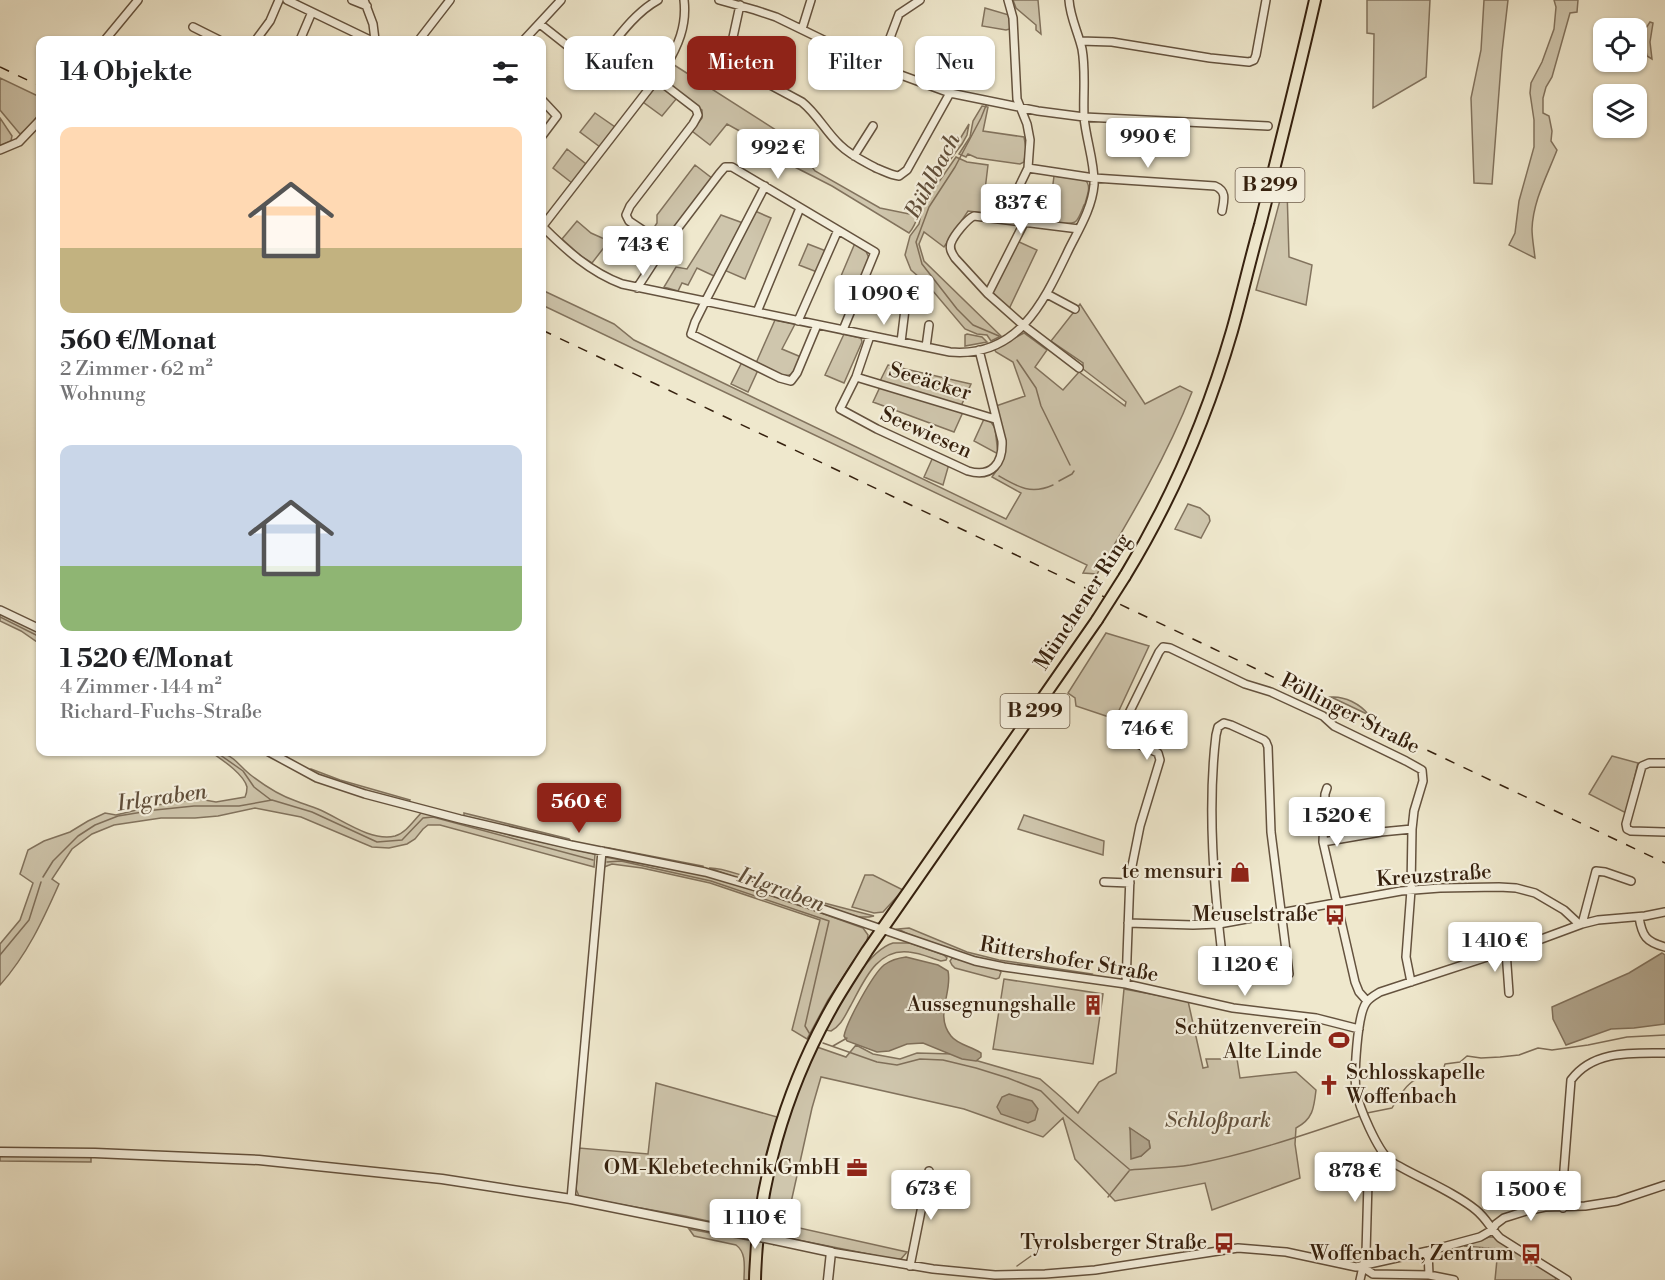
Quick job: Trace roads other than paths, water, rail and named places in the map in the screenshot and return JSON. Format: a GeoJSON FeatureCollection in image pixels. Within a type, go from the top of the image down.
{"type":"FeatureCollection","features":[{"type":"Feature","properties":{"kind":"main road","name":"Münchener Ring"},"geometry":{"type":"LineString","coordinates":[[755,1280],[758,1235],[766,1184],[778,1137],[809,1052],[830,1011],[882,930],[1097,620],[1157,520],[1175,483],[1200,425],[1235,319],[1316,0]]}},
{"type":"Feature","properties":{"kind":"street"},"geometry":{"type":"LineString","coordinates":[[108,36],[138,0]]}},
{"type":"Feature","properties":{"kind":"street"},"geometry":{"type":"LineString","coordinates":[[259,36],[270,21],[279,0]]}},
{"type":"Feature","properties":{"kind":"street"},"geometry":{"type":"LineString","coordinates":[[286,0],[362,36]]}},
{"type":"Feature","properties":{"kind":"street"},"geometry":{"type":"LineString","coordinates":[[352,0],[366,3],[374,36]]}},
{"type":"Feature","properties":{"kind":"street"},"geometry":{"type":"LineString","coordinates":[[422,36],[450,0]]}},
{"type":"Feature","properties":{"kind":"street"},"geometry":{"type":"LineString","coordinates":[[528,36],[560,0]]}},
{"type":"Feature","properties":{"kind":"street"},"geometry":{"type":"LineString","coordinates":[[540,24],[592,64],[599,61],[640,13],[658,0]]}},
{"type":"Feature","properties":{"kind":"street"},"geometry":{"type":"LineString","coordinates":[[675,50],[684,24],[684,0]]}},
{"type":"Feature","properties":{"kind":"street"},"geometry":{"type":"LineString","coordinates":[[719,0],[776,17],[816,36]]}},
{"type":"Feature","properties":{"kind":"street"},"geometry":{"type":"LineString","coordinates":[[802,29],[811,0]]}},
{"type":"Feature","properties":{"kind":"street"},"geometry":{"type":"LineString","coordinates":[[891,36],[899,14],[920,0]]}},
{"type":"Feature","properties":{"kind":"street"},"geometry":{"type":"LineString","coordinates":[[1008,0],[1013,18],[1016,89],[1019,107],[1025,117],[1029,132],[1028,168],[1014,197],[1010,220]]}},
{"type":"Feature","properties":{"kind":"street"},"geometry":{"type":"LineString","coordinates":[[546,231],[575,257],[599,274],[637,288],[958,352],[979,350],[1008,338],[1024,326],[1047,294],[1086,215],[1091,198],[1094,178],[1084,117],[1084,69],[1080,41],[1069,0]]}},
{"type":"Feature","properties":{"kind":"street"},"geometry":{"type":"LineString","coordinates":[[1080,41],[1112,42],[1252,62],[1256,55],[1266,0]]}},
{"type":"Feature","properties":{"kind":"street"},"geometry":{"type":"LineString","coordinates":[[740,5],[730,51],[732,62],[740,69],[801,102],[839,144],[854,156],[891,175],[903,174],[913,162],[950,93]]}},
{"type":"Feature","properties":{"kind":"street"},"geometry":{"type":"LineString","coordinates":[[302,36],[312,12]]}},
{"type":"Feature","properties":{"kind":"street"},"geometry":{"type":"LineString","coordinates":[[193,27],[211,36]]}},
{"type":"Feature","properties":{"kind":"street"},"geometry":{"type":"LineString","coordinates":[[903,76],[950,93],[1084,117],[1268,126]]}},
{"type":"Feature","properties":{"kind":"street"},"geometry":{"type":"LineString","coordinates":[[546,222],[648,90]]}},
{"type":"Feature","properties":{"kind":"street"},"geometry":{"type":"LineString","coordinates":[[665,245],[629,221],[626,215],[630,206],[698,116],[696,109],[671,90]]}},
{"type":"Feature","properties":{"kind":"street"},"geometry":{"type":"LineString","coordinates":[[546,104],[557,116],[546,131]]}},
{"type":"Feature","properties":{"kind":"street"},"geometry":{"type":"LineString","coordinates":[[0,150],[12,146],[36,125]]}},
{"type":"Feature","properties":{"kind":"street"},"geometry":{"type":"LineString","coordinates":[[854,156],[873,126]]}},
{"type":"Feature","properties":{"kind":"street"},"geometry":{"type":"LineString","coordinates":[[637,288],[665,245],[725,167],[732,166],[875,252],[843,330]]}},
{"type":"Feature","properties":{"kind":"street"},"geometry":{"type":"LineString","coordinates":[[1028,168],[1094,178],[1215,186],[1224,194],[1222,211]]}},
{"type":"Feature","properties":{"kind":"street"},"geometry":{"type":"LineString","coordinates":[[765,186],[705,302],[692,332],[693,336],[791,381],[794,379],[817,325]]}},
{"type":"Feature","properties":{"kind":"street"},"geometry":{"type":"LineString","coordinates":[[757,312],[800,208]]}},
{"type":"Feature","properties":{"kind":"street"},"geometry":{"type":"LineString","coordinates":[[1079,230],[972,216],[950,245],[952,254],[989,296],[1079,368]]}},
{"type":"Feature","properties":{"kind":"street"},"geometry":{"type":"LineString","coordinates":[[989,296],[1024,223]]}},
{"type":"Feature","properties":{"kind":"street"},"geometry":{"type":"LineString","coordinates":[[798,321],[838,230]]}},
{"type":"Feature","properties":{"kind":"street"},"geometry":{"type":"LineString","coordinates":[[1047,294],[1075,309]]}},
{"type":"Feature","properties":{"kind":"street"},"geometry":{"type":"LineString","coordinates":[[901,342],[906,301]]}},
{"type":"Feature","properties":{"kind":"street"},"geometry":{"type":"LineString","coordinates":[[926,347],[929,325]]}},
{"type":"Feature","properties":{"kind":"street","name":"Seewiesen"},"geometry":{"type":"LineString","coordinates":[[870,336],[856,376],[840,409],[877,429],[975,473],[992,470],[995,467],[1001,455],[1002,441],[979,350]]}},
{"type":"Feature","properties":{"kind":"street","name":"Seeäcker"},"geometry":{"type":"LineString","coordinates":[[856,376],[995,419]]}},
{"type":"Feature","properties":{"kind":"street"},"geometry":{"type":"LineString","coordinates":[[0,610],[36,627]]}},
{"type":"Feature","properties":{"kind":"street","name":"Pöllinger Straße"},"geometry":{"type":"LineString","coordinates":[[1130,883],[1140,826],[1159,767],[1160,757],[1156,751],[1127,739],[1122,731],[1160,649],[1165,647],[1311,711],[1337,728],[1421,769],[1423,781],[1414,811],[1412,829],[1411,890],[1406,957],[1411,982]]}},
{"type":"Feature","properties":{"kind":"street"},"geometry":{"type":"LineString","coordinates":[[1223,963],[1214,869],[1212,808],[1216,735],[1218,727],[1224,723],[1264,740],[1268,747],[1271,832],[1289,974]]}},
{"type":"Feature","properties":{"kind":"street","name":"Rittershofer Straße"},"geometry":{"type":"LineString","coordinates":[[277,756],[339,786],[460,819],[705,872],[773,892],[975,961],[1126,984],[1233,1008],[1316,1018],[1359,1029]]}},
{"type":"Feature","properties":{"kind":"street"},"geometry":{"type":"LineString","coordinates":[[1665,764],[1646,763],[1642,766],[1626,827],[1630,831],[1665,832]]}},
{"type":"Feature","properties":{"kind":"street"},"geometry":{"type":"LineString","coordinates":[[1327,788],[1323,842],[1355,982],[1359,992],[1367,1001]]}},
{"type":"Feature","properties":{"kind":"street"},"geometry":{"type":"LineString","coordinates":[[1323,842],[1412,829]]}},
{"type":"Feature","properties":{"kind":"street"},"geometry":{"type":"LineString","coordinates":[[570,1199],[602,851]]}},
{"type":"Feature","properties":{"kind":"street"},"geometry":{"type":"LineString","coordinates":[[1581,924],[1596,871],[1631,881]]}},
{"type":"Feature","properties":{"kind":"street"},"geometry":{"type":"LineString","coordinates":[[1104,882],[1130,883],[1126,984]]}},
{"type":"Feature","properties":{"kind":"street","name":"Kreuzstraße"},"geometry":{"type":"LineString","coordinates":[[1128,923],[1219,924],[1411,890],[1499,887],[1535,893],[1571,915],[1581,924]]}},
{"type":"Feature","properties":{"kind":"street"},"geometry":{"type":"LineString","coordinates":[[1567,1280],[1500,1238],[1473,1208],[1390,1161],[1382,1152],[1364,1114],[1355,1082],[1361,1015],[1367,1001],[1380,992],[1581,924],[1665,912]]}},
{"type":"Feature","properties":{"kind":"street"},"geometry":{"type":"LineString","coordinates":[[1639,917],[1641,929],[1646,938],[1652,943],[1665,947]]}},
{"type":"Feature","properties":{"kind":"street"},"geometry":{"type":"LineString","coordinates":[[1506,951],[1509,993]]}},
{"type":"Feature","properties":{"kind":"street"},"geometry":{"type":"LineString","coordinates":[[1563,1208],[1571,1080],[1576,1073],[1600,1058],[1626,1054],[1665,1053]]}},
{"type":"Feature","properties":{"kind":"street"},"geometry":{"type":"LineString","coordinates":[[0,1152],[95,1153],[259,1160],[442,1179],[570,1199],[910,1266],[1025,1278],[1102,1269],[1238,1248],[1286,1252],[1348,1266],[1364,1266],[1475,1238],[1492,1230],[1500,1221],[1509,1216],[1526,1211],[1617,1202],[1665,1185]]}},
{"type":"Feature","properties":{"kind":"street"},"geometry":{"type":"LineString","coordinates":[[1360,1280],[1367,1238],[1368,1182],[1382,1152]]}},
{"type":"Feature","properties":{"kind":"street"},"geometry":{"type":"LineString","coordinates":[[910,1266],[929,1172]]}},
{"type":"Feature","properties":{"kind":"street"},"geometry":{"type":"LineString","coordinates":[[1545,1208],[1562,1196]]}},
{"type":"Feature","properties":{"kind":"street"},"geometry":{"type":"LineString","coordinates":[[1428,1251],[1429,1275]]}},
{"type":"Feature","properties":{"kind":"street"},"geometry":{"type":"LineString","coordinates":[[828,1280],[831,1252]]}},
{"type":"Feature","properties":{"kind":"street"},"geometry":{"type":"LineString","coordinates":[[1364,1266],[1373,1274],[1429,1275],[1454,1280]]}},
{"type":"Feature","properties":{"kind":"waterway","name":"Bühlbach"},"geometry":{"type":"LineString","coordinates":[[987,103],[955,167],[929,207],[916,242],[922,264],[957,309],[973,325],[999,336]]}},
{"type":"Feature","properties":{"kind":"waterway","name":"Bühlbach"},"geometry":{"type":"LineString","coordinates":[[1017,360],[1036,388],[1041,406],[1070,465]]}},
{"type":"Feature","properties":{"kind":"waterway","name":"Bühlbach"},"geometry":{"type":"LineString","coordinates":[[1059,481],[1074,471]]}},
{"type":"Feature","properties":{"kind":"waterway","name":"Bühlbach"},"geometry":{"type":"LineString","coordinates":[[999,476],[1025,488],[1038,489],[1053,485]]}},
{"type":"Feature","properties":{"kind":"waterway","name":"Irlgraben"},"geometry":{"type":"LineString","coordinates":[[0,617],[36,635]]}},
{"type":"Feature","properties":{"kind":"waterway","name":"Irlgraben"},"geometry":{"type":"LineString","coordinates":[[222,756],[243,771],[254,787],[271,800]]}},
{"type":"Feature","properties":{"kind":"waterway","name":"Irlgraben"},"geometry":{"type":"LineString","coordinates":[[43,877],[53,861],[78,836],[95,825],[118,816],[194,806],[239,806],[272,800],[312,812],[377,842],[402,840],[423,818],[433,817],[593,860]]}},
{"type":"Feature","properties":{"kind":"waterway","name":"Irlgraben"},"geometry":{"type":"LineString","coordinates":[[607,862],[621,861],[711,881],[829,921],[805,1026],[811,1036]]}},
{"type":"Feature","properties":{"kind":"waterway","name":"Irlgraben"},"geometry":{"type":"LineString","coordinates":[[0,955],[29,920],[41,882]]}},
{"type":"Feature","properties":{"kind":"waterway"},"geometry":{"type":"LineString","coordinates":[[1367,1113],[1392,1108],[1411,1082],[1417,1078],[1442,1073],[1445,1064],[1460,1062],[1467,1056],[1481,1058],[1519,1055],[1538,1048],[1552,1050],[1627,1037],[1665,1035]]}},
{"type":"Feature","properties":{"kind":"waterway"},"geometry":{"type":"LineString","coordinates":[[833,1046],[847,1038]]}},
{"type":"Feature","properties":{"kind":"waterway","name":"Irlgraben"},"geometry":{"type":"LineString","coordinates":[[823,1043],[877,1062],[897,1065],[920,1059],[943,1060],[1008,1078],[1041,1091],[1129,1169]]}},
{"type":"Feature","properties":{"kind":"waterway"},"geometry":{"type":"LineString","coordinates":[[1130,1170],[1183,1166],[1212,1161],[1276,1144],[1360,1116]]}},
{"type":"Feature","properties":{"kind":"waterway"},"geometry":{"type":"LineString","coordinates":[[1108,1197],[1129,1171]]}},
{"type":"Feature","properties":{"kind":"waterway"},"geometry":{"type":"LineString","coordinates":[[1017,1266],[1031,1256]]}},
{"type":"Feature","properties":{"kind":"railway"},"geometry":{"type":"LineString","coordinates":[[0,67],[36,84]]}},
{"type":"Feature","properties":{"kind":"railway"},"geometry":{"type":"LineString","coordinates":[[546,332],[1665,863]]}},
{"type":"Feature","properties":{"kind":"place","name":"te mensuri"},"geometry":{"type":"Point","coordinates":[1240,872]}},
{"type":"Feature","properties":{"kind":"place","name":"Meuselstraße"},"geometry":{"type":"Point","coordinates":[1335,915]}},
{"type":"Feature","properties":{"kind":"place","name":"Aussegnungshalle"},"geometry":{"type":"Point","coordinates":[1093,1005]}},
{"type":"Feature","properties":{"kind":"place","name":"Schützenverein Alte Linde"},"geometry":{"type":"Point","coordinates":[1339,1040]}},
{"type":"Feature","properties":{"kind":"place","name":"Schlosskapelle Woffenbach"},"geometry":{"type":"Point","coordinates":[1329,1085]}},
{"type":"Feature","properties":{"kind":"place","name":"OM-Klebetechnik GmbH"},"geometry":{"type":"Point","coordinates":[857,1168]}},
{"type":"Feature","properties":{"kind":"place","name":"Tyrolsberger Straße"},"geometry":{"type":"Point","coordinates":[1224,1243]}},
{"type":"Feature","properties":{"kind":"place","name":"Woffenbach, Zentrum"},"geometry":{"type":"Point","coordinates":[1531,1254]}},
{"type":"Feature","properties":{"kind":"park label","name":"Schloßpark"},"geometry":{"type":"Point","coordinates":[1218,1121]}}]}
